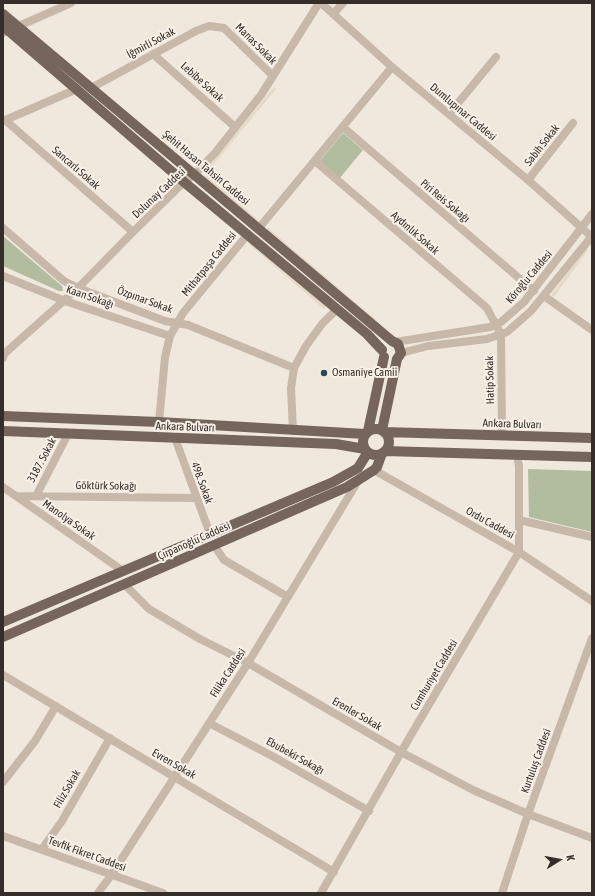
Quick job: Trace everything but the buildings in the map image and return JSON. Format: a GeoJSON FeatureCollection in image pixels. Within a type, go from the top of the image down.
{"type":"FeatureCollection","features":[{"type":"Feature","properties":{"kind":"main road","name":"Şehit Hasan Tahsin Caddesi"},"geometry":{"type":"LineString","coordinates":[[3,14],[8,29],[184,182],[367,334],[383,353]]}},
{"type":"Feature","properties":{"kind":"main road","name":"Şehit Hasan Tahsin Caddesi"},"geometry":{"type":"LineString","coordinates":[[8,29],[91,88],[195,174],[400,346],[399,356]]}},
{"type":"Feature","properties":{"kind":"main road"},"geometry":{"type":"LineString","coordinates":[[367,450],[363,442],[367,433],[385,343],[394,341]]}},
{"type":"Feature","properties":{"kind":"main road"},"geometry":{"type":"LineString","coordinates":[[383,353],[390,360],[399,356]]}},
{"type":"Feature","properties":{"kind":"main road"},"geometry":{"type":"LineString","coordinates":[[374,470],[389,443],[388,437],[383,431],[399,356]]}},
{"type":"Feature","properties":{"kind":"main road","name":"Ankara Bulvarı"},"geometry":{"type":"LineString","coordinates":[[3,416],[159,422],[293,431],[367,433],[374,429],[383,431],[592,438]]}},
{"type":"Feature","properties":{"kind":"main road","name":"Ankara Bulvarı"},"geometry":{"type":"LineString","coordinates":[[3,431],[336,444],[367,450],[375,454],[383,452],[592,457]]}},
{"type":"Feature","properties":{"kind":"main road","name":"Çırpanoğlu Caddesi"},"geometry":{"type":"LineString","coordinates":[[3,622],[314,490],[354,471],[362,463],[367,450]]}},
{"type":"Feature","properties":{"kind":"main road","name":"Çırpanoğlu Caddesi"},"geometry":{"type":"LineString","coordinates":[[3,637],[342,489],[374,470]]}},
{"type":"Feature","properties":{"kind":"street"},"geometry":{"type":"LineString","coordinates":[[8,29],[71,3]]}},
{"type":"Feature","properties":{"kind":"street","name":"Dumlupınar Caddesi"},"geometry":{"type":"LineString","coordinates":[[320,3],[392,67],[528,180],[592,237]]}},
{"type":"Feature","properties":{"kind":"street","name":"Dolunay Caddesi"},"geometry":{"type":"LineString","coordinates":[[3,355],[65,301],[132,232],[184,182],[195,174],[261,95],[320,3]]}},
{"type":"Feature","properties":{"kind":"street"},"geometry":{"type":"LineString","coordinates":[[333,14],[343,3]]}},
{"type":"Feature","properties":{"kind":"street","name":"İğmirli Sokak"},"geometry":{"type":"LineString","coordinates":[[91,88],[196,31],[209,26],[224,28]]}},
{"type":"Feature","properties":{"kind":"street","name":"Manas Sokak"},"geometry":{"type":"LineString","coordinates":[[224,28],[273,76]]}},
{"type":"Feature","properties":{"kind":"street","name":"Lebibe Sokak"},"geometry":{"type":"LineString","coordinates":[[154,54],[235,127]]}},
{"type":"Feature","properties":{"kind":"street"},"geometry":{"type":"LineString","coordinates":[[449,114],[496,57]]}},
{"type":"Feature","properties":{"kind":"street"},"geometry":{"type":"LineString","coordinates":[[259,228],[344,128],[392,67]]}},
{"type":"Feature","properties":{"kind":"street"},"geometry":{"type":"LineString","coordinates":[[4,121],[77,89]]}},
{"type":"Feature","properties":{"kind":"street","name":"Sancarlı Sokak"},"geometry":{"type":"LineString","coordinates":[[4,121],[132,232]]}},
{"type":"Feature","properties":{"kind":"street","name":"Sabih Sokak"},"geometry":{"type":"LineString","coordinates":[[528,180],[573,123]]}},
{"type":"Feature","properties":{"kind":"street","name":"Piri Reis Sokağı"},"geometry":{"type":"LineString","coordinates":[[344,128],[534,291]]}},
{"type":"Feature","properties":{"kind":"street","name":"Aydınlık Sokak"},"geometry":{"type":"LineString","coordinates":[[315,161],[426,258],[487,308],[497,325]]}},
{"type":"Feature","properties":{"kind":"street","name":"Köroğlu Caddesi"},"geometry":{"type":"LineString","coordinates":[[394,341],[497,325],[514,312],[534,291],[592,214]]}},
{"type":"Feature","properties":{"kind":"street","name":"Özpınar Sokak"},"geometry":{"type":"LineString","coordinates":[[3,228],[64,281],[78,288],[165,321],[188,325],[294,368]]}},
{"type":"Feature","properties":{"kind":"street","name":"Mithatpaşa Caddesi"},"geometry":{"type":"LineString","coordinates":[[159,422],[165,357],[170,336],[177,323],[248,234]]}},
{"type":"Feature","properties":{"kind":"street","name":"Köroğlu Caddesi"},"geometry":{"type":"LineString","coordinates":[[399,356],[428,346],[501,335],[519,322],[544,296],[592,237]]}},
{"type":"Feature","properties":{"kind":"street","name":"Kaan Sokağı"},"geometry":{"type":"LineString","coordinates":[[3,276],[65,301],[170,336]]}},
{"type":"Feature","properties":{"kind":"street"},"geometry":{"type":"LineString","coordinates":[[544,296],[592,330]]}},
{"type":"Feature","properties":{"kind":"street"},"geometry":{"type":"LineString","coordinates":[[293,431],[291,388],[294,368],[302,351],[314,334],[337,309]]}},
{"type":"Feature","properties":{"kind":"street","name":"Hatip Sokak"},"geometry":{"type":"LineString","coordinates":[[497,325],[501,335],[502,435]]}},
{"type":"Feature","properties":{"kind":"street","name":"3187. Sokak"},"geometry":{"type":"LineString","coordinates":[[36,496],[68,434]]}},
{"type":"Feature","properties":{"kind":"street","name":"498. Sokak"},"geometry":{"type":"LineString","coordinates":[[175,438],[210,534]]}},
{"type":"Feature","properties":{"kind":"street"},"geometry":{"type":"LineString","coordinates":[[518,456],[519,552]]}},
{"type":"Feature","properties":{"kind":"street","name":"Ordu Caddesi"},"geometry":{"type":"LineString","coordinates":[[374,470],[519,552],[592,601]]}},
{"type":"Feature","properties":{"kind":"street","name":"Filika Caddesi"},"geometry":{"type":"LineString","coordinates":[[98,893],[112,874],[248,663],[358,480]]}},
{"type":"Feature","properties":{"kind":"street","name":"Manolya Sokak"},"geometry":{"type":"LineString","coordinates":[[4,488],[123,571]]}},
{"type":"Feature","properties":{"kind":"street","name":"Göktürk Sokağı"},"geometry":{"type":"LineString","coordinates":[[16,496],[196,498]]}},
{"type":"Feature","properties":{"kind":"street"},"geometry":{"type":"LineString","coordinates":[[519,520],[592,537]]}},
{"type":"Feature","properties":{"kind":"street"},"geometry":{"type":"LineString","coordinates":[[214,545],[224,560],[288,597]]}},
{"type":"Feature","properties":{"kind":"street","name":"Cumhuriyet Caddesi"},"geometry":{"type":"LineString","coordinates":[[322,893],[401,752],[519,552]]}},
{"type":"Feature","properties":{"kind":"street","name":"Erenler Sokak"},"geometry":{"type":"LineString","coordinates":[[125,585],[149,609],[200,639],[248,663],[401,752],[472,790],[528,814],[592,838]]}},
{"type":"Feature","properties":{"kind":"street","name":"Kurtuluş Caddesi"},"geometry":{"type":"LineString","coordinates":[[502,893],[528,814],[592,638]]}},
{"type":"Feature","properties":{"kind":"street","name":"Evren Sokak"},"geometry":{"type":"LineString","coordinates":[[3,674],[334,872]]}},
{"type":"Feature","properties":{"kind":"street"},"geometry":{"type":"LineString","coordinates":[[3,782],[35,741],[56,706]]}},
{"type":"Feature","properties":{"kind":"street","name":"Ebubekir Sokağı"},"geometry":{"type":"LineString","coordinates":[[209,723],[281,760],[369,811]]}},
{"type":"Feature","properties":{"kind":"street","name":"Filiz Sokak"},"geometry":{"type":"LineString","coordinates":[[42,849],[62,821],[110,738]]}},
{"type":"Feature","properties":{"kind":"street","name":"Tevfik Fikret Caddesi"},"geometry":{"type":"LineString","coordinates":[[3,836],[163,893]]}},
{"type":"Feature","properties":{"kind":"green space"},"geometry":{"type":"Polygon","coordinates":[[[343,133],[363,150],[339,179],[319,162],[343,133]]]}},
{"type":"Feature","properties":{"kind":"green space"},"geometry":{"type":"Polygon","coordinates":[[[3,236],[62,286],[63,291],[59,291],[3,266],[3,236]]]}},
{"type":"Feature","properties":{"kind":"green space"},"geometry":{"type":"Polygon","coordinates":[[[528,469],[592,471],[592,532],[529,517],[528,469]]]}},
{"type":"Feature","properties":{"kind":"shaded area"},"geometry":{"type":"Polygon","coordinates":[[[274,87],[276,89],[209,170],[207,176],[258,220],[257,223],[204,178],[207,169],[274,87]]]}},
{"type":"Feature","properties":{"kind":"shaded area"},"geometry":{"type":"Polygon","coordinates":[[[268,228],[375,319],[374,321],[266,230],[268,228]]]}},
{"type":"Feature","properties":{"kind":"shaded area"},"geometry":{"type":"Polygon","coordinates":[[[251,240],[326,306],[324,309],[248,243],[251,240]]]}},
{"type":"Feature","properties":{"kind":"shaded area"},"geometry":{"type":"Polygon","coordinates":[[[586,249],[588,250],[554,297],[551,295],[586,249]]]}},
{"type":"Feature","properties":{"kind":"place","name":"Osmaniye Camii"},"geometry":{"type":"Point","coordinates":[324,373]}}]}
